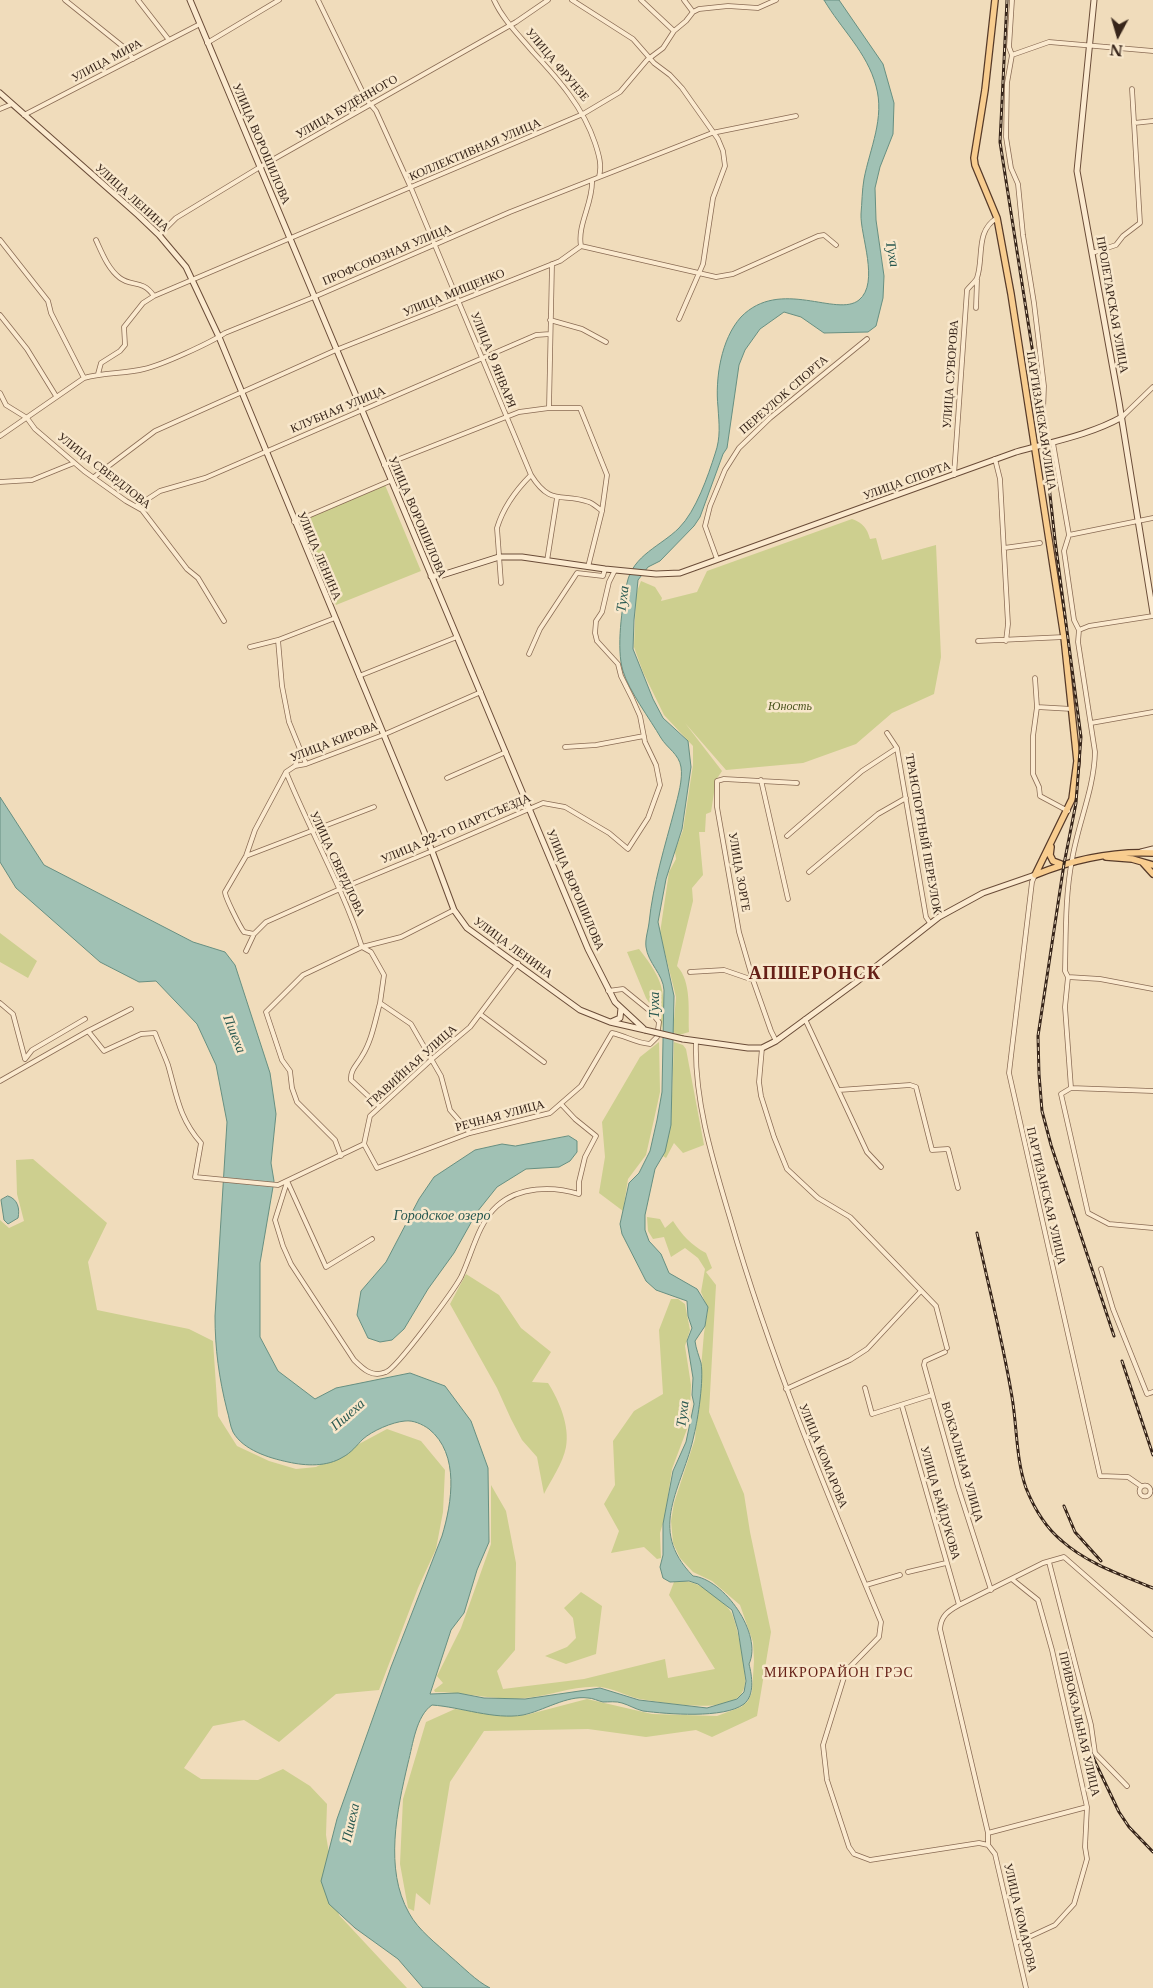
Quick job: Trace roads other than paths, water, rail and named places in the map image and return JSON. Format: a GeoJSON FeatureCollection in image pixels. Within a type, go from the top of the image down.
{"type":"FeatureCollection","features":[{"type":"Feature","properties":{"kind":"main road","name":"УЛИЦА ВОРОШИЛОВА"},"geometry":{"type":"LineString","coordinates":[[190,0],[430,576],[608,991],[621,1008],[645,1030]]}},
{"type":"Feature","properties":{"kind":"main road","name":"ПАРТИЗАНСКАЯ УЛИЦА"},"geometry":{"type":"LineString","coordinates":[[995,0],[985,90],[974,158],[997,218],[1064,637],[1077,761],[1072,799],[1068,811],[1035,875]]}},
{"type":"Feature","properties":{"kind":"main road","name":"ПРОЛЕТАРСКАЯ УЛИЦА"},"geometry":{"type":"LineString","coordinates":[[1094,0],[1077,171],[1122,417],[1153,614]]}},
{"type":"Feature","properties":{"kind":"main road","name":"УЛИЦА ЛЕНИНА"},"geometry":{"type":"LineString","coordinates":[[0,93],[159,235],[186,267],[219,337],[432,852],[454,910],[466,928],[518,963],[580,1010],[610,1022],[683,1039],[762,1048]]}},
{"type":"Feature","properties":{"kind":"main road","name":"УЛИЦА СПОРТА"},"geometry":{"type":"LineString","coordinates":[[430,576],[439,576],[499,557],[522,557],[588,567],[656,574],[680,573],[995,459],[1053,443],[1122,417]]}},
{"type":"Feature","properties":{"kind":"main road"},"geometry":{"type":"LineString","coordinates":[[1051,845],[1050,855],[1053,861],[1061,864]]}},
{"type":"Feature","properties":{"kind":"main road"},"geometry":{"type":"LineString","coordinates":[[762,1048],[806,1019],[930,924],[983,893],[1061,864],[1089,857],[1153,849]]}},
{"type":"Feature","properties":{"kind":"main road"},"geometry":{"type":"LineString","coordinates":[[1140,852],[1153,853]]}},
{"type":"Feature","properties":{"kind":"main road"},"geometry":{"type":"LineString","coordinates":[[1089,857],[1106,857],[1153,865]]}},
{"type":"Feature","properties":{"kind":"main road"},"geometry":{"type":"LineString","coordinates":[[1141,862],[1153,874]]}},
{"type":"Feature","properties":{"kind":"main road"},"geometry":{"type":"LineString","coordinates":[[610,1022],[620,1018],[621,1008]]}},
{"type":"Feature","properties":{"kind":"street"},"geometry":{"type":"LineString","coordinates":[[65,0],[126,49],[133,59]]}},
{"type":"Feature","properties":{"kind":"street"},"geometry":{"type":"LineString","coordinates":[[138,0],[169,40]]}},
{"type":"Feature","properties":{"kind":"street"},"geometry":{"type":"LineString","coordinates":[[207,43],[280,0]]}},
{"type":"Feature","properties":{"kind":"street","name":"УЛИЦА 9 ЯНВАРЯ"},"geometry":{"type":"LineString","coordinates":[[318,0],[411,188],[505,417],[532,475],[547,494],[557,498]]}},
{"type":"Feature","properties":{"kind":"street","name":"УЛИЦА ФРУНЗЕ"},"geometry":{"type":"LineString","coordinates":[[494,0],[503,18],[558,79],[583,114],[600,158],[601,168],[599,177]]}},
{"type":"Feature","properties":{"kind":"street","name":"УЛИЦА БУДЁННОГО"},"geometry":{"type":"LineString","coordinates":[[159,235],[176,218],[510,25],[548,0]]}},
{"type":"Feature","properties":{"kind":"street"},"geometry":{"type":"LineString","coordinates":[[572,0],[633,39],[682,88],[723,151],[725,166],[712,198],[703,264],[679,319]]}},
{"type":"Feature","properties":{"kind":"street"},"geometry":{"type":"LineString","coordinates":[[641,0],[674,31]]}},
{"type":"Feature","properties":{"kind":"street"},"geometry":{"type":"LineString","coordinates":[[684,0],[693,12],[699,9],[728,6],[758,8],[776,0]]}},
{"type":"Feature","properties":{"kind":"street","name":"ПАРТИЗАНСКАЯ УЛИЦА"},"geometry":{"type":"LineString","coordinates":[[1012,0],[1009,47],[1012,54],[1007,83],[1006,136],[1010,168],[1018,184],[1034,303],[1044,386],[1043,413],[1046,444]]}},
{"type":"Feature","properties":{"kind":"street","name":"КОЛЛЕКТИВНАЯ УЛИЦА"},"geometry":{"type":"LineString","coordinates":[[98,374],[101,363],[120,351],[124,345],[124,327],[143,303],[154,296],[583,114],[620,92],[650,57],[663,48],[674,31],[693,12]]}},
{"type":"Feature","properties":{"kind":"street","name":"УЛИЦА МИРА"},"geometry":{"type":"LineString","coordinates":[[24,115],[200,24]]}},
{"type":"Feature","properties":{"kind":"street"},"geometry":{"type":"LineString","coordinates":[[1012,54],[1049,42],[1153,51]]}},
{"type":"Feature","properties":{"kind":"street"},"geometry":{"type":"LineString","coordinates":[[1092,252],[1116,245],[1123,236],[1140,223],[1132,89]]}},
{"type":"Feature","properties":{"kind":"street"},"geometry":{"type":"LineString","coordinates":[[0,109],[12,104]]}},
{"type":"Feature","properties":{"kind":"street","name":"ПРОФСОЮЗНАЯ УЛИЦА"},"geometry":{"type":"LineString","coordinates":[[0,436],[84,378],[98,374],[145,369],[510,212],[712,133],[796,116]]}},
{"type":"Feature","properties":{"kind":"street"},"geometry":{"type":"LineString","coordinates":[[1134,123],[1153,121]]}},
{"type":"Feature","properties":{"kind":"street"},"geometry":{"type":"LineString","coordinates":[[592,181],[591,195],[580,238],[581,246],[716,276],[732,274],[818,236],[824,235],[836,245]]}},
{"type":"Feature","properties":{"kind":"street","name":"УЛИЦА СУВОРОВА"},"geometry":{"type":"LineString","coordinates":[[976,308],[981,243],[991,222],[997,218]]}},
{"type":"Feature","properties":{"kind":"street"},"geometry":{"type":"LineString","coordinates":[[0,240],[48,301],[51,313],[84,378]]}},
{"type":"Feature","properties":{"kind":"street"},"geometry":{"type":"LineString","coordinates":[[96,240],[106,263],[120,278],[147,287],[154,296]]}},
{"type":"Feature","properties":{"kind":"street","name":"УЛИЦА МИЩЕНКО"},"geometry":{"type":"LineString","coordinates":[[94,477],[155,431],[336,350],[560,261],[581,246]]}},
{"type":"Feature","properties":{"kind":"street"},"geometry":{"type":"LineString","coordinates":[[549,408],[552,264]]}},
{"type":"Feature","properties":{"kind":"street","name":"УЛИЦА СУВОРОВА"},"geometry":{"type":"LineString","coordinates":[[954,474],[967,290],[977,280]]}},
{"type":"Feature","properties":{"kind":"street"},"geometry":{"type":"LineString","coordinates":[[0,315],[27,349],[56,396]]}},
{"type":"Feature","properties":{"kind":"street"},"geometry":{"type":"LineString","coordinates":[[550,320],[582,330],[606,342]]}},
{"type":"Feature","properties":{"kind":"street","name":"КЛУБНАЯ УЛИЦА"},"geometry":{"type":"LineString","coordinates":[[137,506],[160,491],[205,478],[536,336],[550,334]]}},
{"type":"Feature","properties":{"kind":"street","name":"ПЕРЕУЛОК СПОРТА"},"geometry":{"type":"LineString","coordinates":[[717,559],[705,526],[710,506],[725,470],[739,448],[770,418],[867,339]]}},
{"type":"Feature","properties":{"kind":"street","name":"УЛИЦА СПОРТА"},"geometry":{"type":"LineString","coordinates":[[1122,417],[1153,387]]}},
{"type":"Feature","properties":{"kind":"street","name":"УЛИЦА СВЕРДЛОВА"},"geometry":{"type":"LineString","coordinates":[[0,393],[6,405],[27,418],[35,429],[74,463],[126,502],[137,506],[168,542],[187,569],[198,578],[224,621]]}},
{"type":"Feature","properties":{"kind":"street"},"geometry":{"type":"LineString","coordinates":[[384,465],[520,412],[549,408],[580,408],[608,476],[602,511],[588,567]]}},
{"type":"Feature","properties":{"kind":"street","name":"ПАРТИЗАНСКАЯ УЛИЦА"},"geometry":{"type":"LineString","coordinates":[[1053,443],[1068,534],[1064,551],[1074,620],[1079,630],[1078,642],[1091,723],[1094,769],[1087,807],[1080,822],[1072,862],[1066,922],[1065,971],[1068,977],[1065,1007],[1071,1088]]}},
{"type":"Feature","properties":{"kind":"street"},"geometry":{"type":"LineString","coordinates":[[995,459],[1000,478],[1006,641]]}},
{"type":"Feature","properties":{"kind":"street"},"geometry":{"type":"LineString","coordinates":[[0,482],[32,480],[74,463]]}},
{"type":"Feature","properties":{"kind":"street"},"geometry":{"type":"LineString","coordinates":[[501,583],[497,528],[499,520],[521,486],[532,475]]}},
{"type":"Feature","properties":{"kind":"street"},"geometry":{"type":"LineString","coordinates":[[294,522],[390,480]]}},
{"type":"Feature","properties":{"kind":"street"},"geometry":{"type":"LineString","coordinates":[[547,561],[557,498],[589,502],[602,511]]}},
{"type":"Feature","properties":{"kind":"street"},"geometry":{"type":"LineString","coordinates":[[1068,534],[1153,518]]}},
{"type":"Feature","properties":{"kind":"street"},"geometry":{"type":"LineString","coordinates":[[1004,548],[1040,542]]}},
{"type":"Feature","properties":{"kind":"street"},"geometry":{"type":"LineString","coordinates":[[528,654],[540,629],[577,574],[603,576],[605,569]]}},
{"type":"Feature","properties":{"kind":"street"},"geometry":{"type":"LineString","coordinates":[[565,747],[596,745],[644,736],[640,716],[618,664],[597,640],[595,633],[596,621],[602,612],[609,582],[615,570]]}},
{"type":"Feature","properties":{"kind":"street"},"geometry":{"type":"LineString","coordinates":[[1079,630],[1089,626],[1153,614]]}},
{"type":"Feature","properties":{"kind":"street"},"geometry":{"type":"LineString","coordinates":[[250,647],[278,640],[335,618]]}},
{"type":"Feature","properties":{"kind":"street"},"geometry":{"type":"LineString","coordinates":[[359,676],[457,637]]}},
{"type":"Feature","properties":{"kind":"street"},"geometry":{"type":"LineString","coordinates":[[978,640],[1006,641],[1064,637]]}},
{"type":"Feature","properties":{"kind":"street"},"geometry":{"type":"LineString","coordinates":[[278,640],[282,686],[289,722],[306,764]]}},
{"type":"Feature","properties":{"kind":"street"},"geometry":{"type":"LineString","coordinates":[[1035,678],[1037,707],[1033,736],[1033,774],[1040,787],[1040,796],[1063,806],[1068,811]]}},
{"type":"Feature","properties":{"kind":"street","name":"УЛИЦА КИРОВА"},"geometry":{"type":"LineString","coordinates":[[254,934],[244,932],[225,896],[246,856],[255,830],[286,772],[295,766],[306,764],[383,735],[481,692]]}},
{"type":"Feature","properties":{"kind":"street"},"geometry":{"type":"LineString","coordinates":[[1037,707],[1072,709]]}},
{"type":"Feature","properties":{"kind":"street"},"geometry":{"type":"LineString","coordinates":[[1091,723],[1153,712]]}},
{"type":"Feature","properties":{"kind":"street"},"geometry":{"type":"LineString","coordinates":[[787,836],[862,771],[897,748],[887,733]]}},
{"type":"Feature","properties":{"kind":"street","name":"УЛИЦА 22-ГО ПАРТСЪЕЗДА"},"geometry":{"type":"LineString","coordinates":[[246,951],[254,934],[266,922],[340,888],[432,852],[542,803],[565,808],[609,833],[628,849],[648,818],[660,784],[656,765],[644,736]]}},
{"type":"Feature","properties":{"kind":"street","name":"ТРАНСПОРТНЫЙ ПЕРЕУЛОК"},"geometry":{"type":"LineString","coordinates":[[897,748],[926,918],[930,924]]}},
{"type":"Feature","properties":{"kind":"street"},"geometry":{"type":"LineString","coordinates":[[295,766],[300,751]]}},
{"type":"Feature","properties":{"kind":"street"},"geometry":{"type":"LineString","coordinates":[[447,778],[506,752]]}},
{"type":"Feature","properties":{"kind":"street","name":"УЛИЦА СВЕРДЛОВА"},"geometry":{"type":"LineString","coordinates":[[286,772],[303,814],[340,888],[362,947],[371,952],[384,975],[380,1003],[371,1036],[362,1056],[350,1073],[351,1080],[380,1107]]}},
{"type":"Feature","properties":{"kind":"street","name":"УЛИЦА ЗОРГЕ"},"geometry":{"type":"LineString","coordinates":[[776,1040],[770,1031],[753,980],[736,913],[717,807],[717,781],[724,779],[797,783]]}},
{"type":"Feature","properties":{"kind":"street"},"geometry":{"type":"LineString","coordinates":[[761,780],[788,899]]}},
{"type":"Feature","properties":{"kind":"street"},"geometry":{"type":"LineString","coordinates":[[810,872],[878,814],[906,798]]}},
{"type":"Feature","properties":{"kind":"street"},"geometry":{"type":"LineString","coordinates":[[246,856],[374,807]]}},
{"type":"Feature","properties":{"kind":"street","name":"ПАРТИЗАНСКАЯ УЛИЦА"},"geometry":{"type":"LineString","coordinates":[[1035,875],[1032,882],[1008,1073],[1100,1476],[1128,1477],[1141,1486]]}},
{"type":"Feature","properties":{"kind":"street"},"geometry":{"type":"LineString","coordinates":[[341,1156],[335,1140],[298,1102],[292,1088],[290,1071],[282,1060],[266,1012],[303,974],[362,947],[401,937],[454,910]]}},
{"type":"Feature","properties":{"kind":"street","name":"ГРАВИЙНАЯ УЛИЦА"},"geometry":{"type":"LineString","coordinates":[[364,1144],[370,1116],[432,1058],[470,1028],[518,963]]}},
{"type":"Feature","properties":{"kind":"street"},"geometry":{"type":"LineString","coordinates":[[690,972],[724,970],[753,980]]}},
{"type":"Feature","properties":{"kind":"street"},"geometry":{"type":"LineString","coordinates":[[1068,977],[1100,979],[1153,989]]}},
{"type":"Feature","properties":{"kind":"street","name":"РЕЧНАЯ УЛИЦА"},"geometry":{"type":"LineString","coordinates":[[364,1144],[378,1168],[470,1133],[550,1113],[562,1105],[581,1086],[612,1033],[628,1037],[635,1043],[650,1044],[657,1037],[659,1022],[650,1011],[623,989],[608,991]]}},
{"type":"Feature","properties":{"kind":"street"},"geometry":{"type":"LineString","coordinates":[[0,1003],[13,1014],[27,1066]]}},
{"type":"Feature","properties":{"kind":"street"},"geometry":{"type":"LineString","coordinates":[[380,1003],[410,1024],[441,1076],[450,1110],[470,1133]]}},
{"type":"Feature","properties":{"kind":"street"},"geometry":{"type":"LineString","coordinates":[[0,1082],[88,1031],[132,1009]]}},
{"type":"Feature","properties":{"kind":"street"},"geometry":{"type":"LineString","coordinates":[[480,1014],[544,1062]]}},
{"type":"Feature","properties":{"kind":"street"},"geometry":{"type":"LineString","coordinates":[[26,1059],[32,1050],[85,1019]]}},
{"type":"Feature","properties":{"kind":"street"},"geometry":{"type":"LineString","coordinates":[[806,1019],[867,1152],[880,1167]]}},
{"type":"Feature","properties":{"kind":"street"},"geometry":{"type":"LineString","coordinates":[[88,1031],[104,1051],[141,1034],[155,1033],[189,1130],[201,1143],[195,1177],[278,1185],[288,1182],[364,1144]]}},
{"type":"Feature","properties":{"kind":"street","name":"УЛИЦА КОМАРОВА"},"geometry":{"type":"LineString","coordinates":[[696,1041],[700,1098],[713,1160],[747,1278],[786,1390],[881,1622],[882,1631],[879,1637],[846,1671],[823,1746],[827,1780],[846,1839],[849,1847],[860,1857],[870,1860],[979,1842],[988,1845],[995,1854],[1026,1988]]}},
{"type":"Feature","properties":{"kind":"street","name":"ВОКЗАЛЬНАЯ УЛИЦА"},"geometry":{"type":"LineString","coordinates":[[762,1048],[759,1082],[761,1096],[774,1137],[787,1169],[818,1198],[850,1216],[920,1292],[936,1306],[946,1350],[925,1361],[932,1395],[990,1590]]}},
{"type":"Feature","properties":{"kind":"street"},"geometry":{"type":"LineString","coordinates":[[839,1090],[910,1085],[916,1088],[932,1150],[948,1149],[958,1188]]}},
{"type":"Feature","properties":{"kind":"street"},"geometry":{"type":"LineString","coordinates":[[1153,1091],[1071,1088],[1061,1094],[1088,1213],[1109,1224],[1153,1228]]}},
{"type":"Feature","properties":{"kind":"street"},"geometry":{"type":"LineString","coordinates":[[288,1182],[275,1220],[291,1264],[302,1278],[354,1360],[366,1372],[377,1374],[388,1372],[410,1346],[460,1278],[484,1223],[496,1206],[510,1196],[536,1189],[560,1188],[579,1194],[579,1182],[585,1157],[594,1144],[596,1136],[575,1119],[562,1105]]}},
{"type":"Feature","properties":{"kind":"street"},"geometry":{"type":"LineString","coordinates":[[288,1182],[326,1266],[372,1240]]}},
{"type":"Feature","properties":{"kind":"street"},"geometry":{"type":"LineString","coordinates":[[1101,1269],[1113,1309],[1147,1394],[1153,1392]]}},
{"type":"Feature","properties":{"kind":"street"},"geometry":{"type":"LineString","coordinates":[[786,1390],[850,1360],[867,1349],[920,1292]]}},
{"type":"Feature","properties":{"kind":"street"},"geometry":{"type":"LineString","coordinates":[[865,1388],[872,1414],[932,1395]]}},
{"type":"Feature","properties":{"kind":"street","name":"УЛИЦА БАЙДУКОВА"},"geometry":{"type":"LineString","coordinates":[[902,1406],[946,1563],[960,1605]]}},
{"type":"Feature","properties":{"kind":"street"},"geometry":{"type":"LineString","coordinates":[[960,1605],[1049,1562],[1064,1557],[1153,1635]]}},
{"type":"Feature","properties":{"kind":"street","name":"ПРИВОКЗАЛЬНАЯ УЛИЦА"},"geometry":{"type":"LineString","coordinates":[[1049,1562],[1092,1725],[1095,1753],[1127,1786]]}},
{"type":"Feature","properties":{"kind":"street"},"geometry":{"type":"LineString","coordinates":[[908,1572],[946,1563]]}},
{"type":"Feature","properties":{"kind":"street"},"geometry":{"type":"LineString","coordinates":[[866,1585],[900,1575]]}},
{"type":"Feature","properties":{"kind":"street","name":"ПРИВОКЗАЛЬНАЯ УЛИЦА"},"geometry":{"type":"LineString","coordinates":[[1013,1580],[1038,1600],[1052,1650],[1087,1807],[1085,1847],[1087,1859],[1074,1904],[1055,1925],[1016,1943]]}},
{"type":"Feature","properties":{"kind":"street","name":"УЛИЦА КОМАРОВА"},"geometry":{"type":"LineString","coordinates":[[960,1605],[948,1611],[941,1620],[940,1629],[988,1833],[988,1845]]}},
{"type":"Feature","properties":{"kind":"street"},"geometry":{"type":"LineString","coordinates":[[988,1833],[1087,1807]]}},
{"type":"Feature","properties":{"kind":"water","name":"Пшеха"},"geometry":{"type":"Polygon","coordinates":[[[824,0],[839,0],[883,64],[894,103],[893,134],[880,167],[875,188],[876,220],[884,276],[883,298],[876,326],[868,332],[824,333],[801,317],[784,312],[760,329],[745,350],[739,365],[727,448],[723,454],[700,517],[694,526],[660,561],[648,567],[638,580],[634,620],[633,649],[653,699],[663,718],[688,741],[691,767],[682,829],[666,879],[658,922],[674,996],[671,1125],[665,1152],[655,1169],[645,1215],[645,1230],[649,1241],[661,1254],[669,1273],[697,1289],[708,1307],[705,1326],[695,1341],[702,1370],[697,1419],[689,1454],[676,1490],[670,1524],[672,1541],[679,1558],[693,1576],[705,1579],[728,1597],[746,1624],[751,1638],[752,1652],[749,1664],[752,1680],[750,1696],[744,1704],[735,1709],[710,1714],[643,1711],[620,1702],[603,1702],[590,1698],[563,1701],[531,1713],[512,1716],[489,1715],[432,1705],[422,1716],[416,1731],[400,1800],[395,1839],[397,1878],[401,1896],[417,1925],[470,1974],[490,1988],[423,1988],[398,1959],[355,1928],[329,1904],[321,1881],[337,1819],[391,1667],[446,1523],[451,1480],[446,1452],[439,1439],[429,1429],[411,1421],[394,1423],[383,1427],[363,1439],[343,1457],[330,1463],[316,1465],[295,1463],[265,1455],[243,1444],[237,1438],[230,1424],[224,1398],[215,1328],[227,1122],[216,1065],[197,1024],[156,981],[139,982],[100,962],[16,888],[0,862],[0,797],[44,865],[193,942],[225,952],[235,965],[270,1073],[276,1114],[271,1163],[274,1181],[260,1263],[260,1337],[278,1371],[315,1399],[336,1388],[410,1373],[445,1386],[471,1421],[488,1468],[489,1542],[477,1570],[464,1613],[451,1630],[430,1694],[458,1693],[484,1698],[525,1699],[600,1688],[639,1700],[707,1708],[737,1699],[744,1692],[746,1681],[738,1630],[732,1610],[698,1584],[689,1581],[670,1582],[663,1578],[660,1567],[663,1555],[663,1524],[673,1471],[686,1442],[694,1404],[692,1395],[693,1378],[687,1341],[692,1328],[688,1316],[687,1301],[656,1290],[646,1281],[622,1234],[620,1224],[629,1183],[639,1173],[650,1151],[662,1092],[664,990],[661,979],[647,953],[646,941],[656,879],[679,793],[681,767],[678,758],[661,738],[626,679],[621,662],[620,627],[630,573],[641,558],[672,534],[685,521],[701,493],[709,472],[719,436],[717,396],[721,360],[734,326],[741,317],[756,306],[773,300],[790,299],[837,305],[849,304],[859,300],[865,292],[869,271],[861,223],[862,197],[864,179],[878,121],[878,98],[872,74],[860,51],[824,0]]]}},
{"type":"Feature","properties":{"kind":"water","name":"Городское озеро"},"geometry":{"type":"Polygon","coordinates":[[[569,1136],[577,1141],[577,1152],[570,1161],[559,1167],[526,1169],[497,1187],[477,1212],[454,1253],[428,1289],[404,1329],[392,1340],[380,1342],[368,1338],[357,1315],[361,1291],[386,1262],[419,1199],[434,1177],[475,1150],[502,1144],[515,1146],[569,1136]]]}},
{"type":"Feature","properties":{"kind":"water"},"geometry":{"type":"Polygon","coordinates":[[[8,1196],[14,1199],[19,1211],[18,1218],[8,1224],[4,1220],[1,1200],[8,1196]]]}},
{"type":"Feature","properties":{"kind":"railway"},"geometry":{"type":"LineString","coordinates":[[1007,0],[1000,142],[1038,386],[1055,540],[1081,737],[1076,803],[1064,864],[1038,1036],[1039,1074],[1042,1111],[1051,1145],[1114,1336]]}},
{"type":"Feature","properties":{"kind":"railway"},"geometry":{"type":"LineString","coordinates":[[977,1233],[1014,1408],[1020,1466],[1026,1488],[1033,1503],[1050,1530],[1072,1549],[1106,1568],[1153,1588]]}},
{"type":"Feature","properties":{"kind":"railway"},"geometry":{"type":"LineString","coordinates":[[1122,1361],[1153,1455]]}},
{"type":"Feature","properties":{"kind":"railway"},"geometry":{"type":"LineString","coordinates":[[1064,1506],[1075,1532],[1101,1561]]}},
{"type":"Feature","properties":{"kind":"railway"},"geometry":{"type":"LineString","coordinates":[[1079,1728],[1119,1812],[1129,1827],[1153,1852]]}},
{"type":"Feature","properties":{"kind":"district","name":"АПШЕРОНСК"},"geometry":{"type":"Point","coordinates":[815,974]}},
{"type":"Feature","properties":{"kind":"district","name":"МИКРОРАЙОН ГРЭС"},"geometry":{"type":"Point","coordinates":[839,1673]}},
{"type":"Feature","properties":{"kind":"water label","name":"Туха"},"geometry":{"type":"Point","coordinates":[892,254]}},
{"type":"Feature","properties":{"kind":"water label","name":"Туха"},"geometry":{"type":"Point","coordinates":[623,599]}},
{"type":"Feature","properties":{"kind":"water label","name":"Туха"},"geometry":{"type":"Point","coordinates":[655,1005]}},
{"type":"Feature","properties":{"kind":"water label","name":"Туха"},"geometry":{"type":"Point","coordinates":[683,1414]}},
{"type":"Feature","properties":{"kind":"park label","name":"Юность"},"geometry":{"type":"Point","coordinates":[790,707]}}]}
